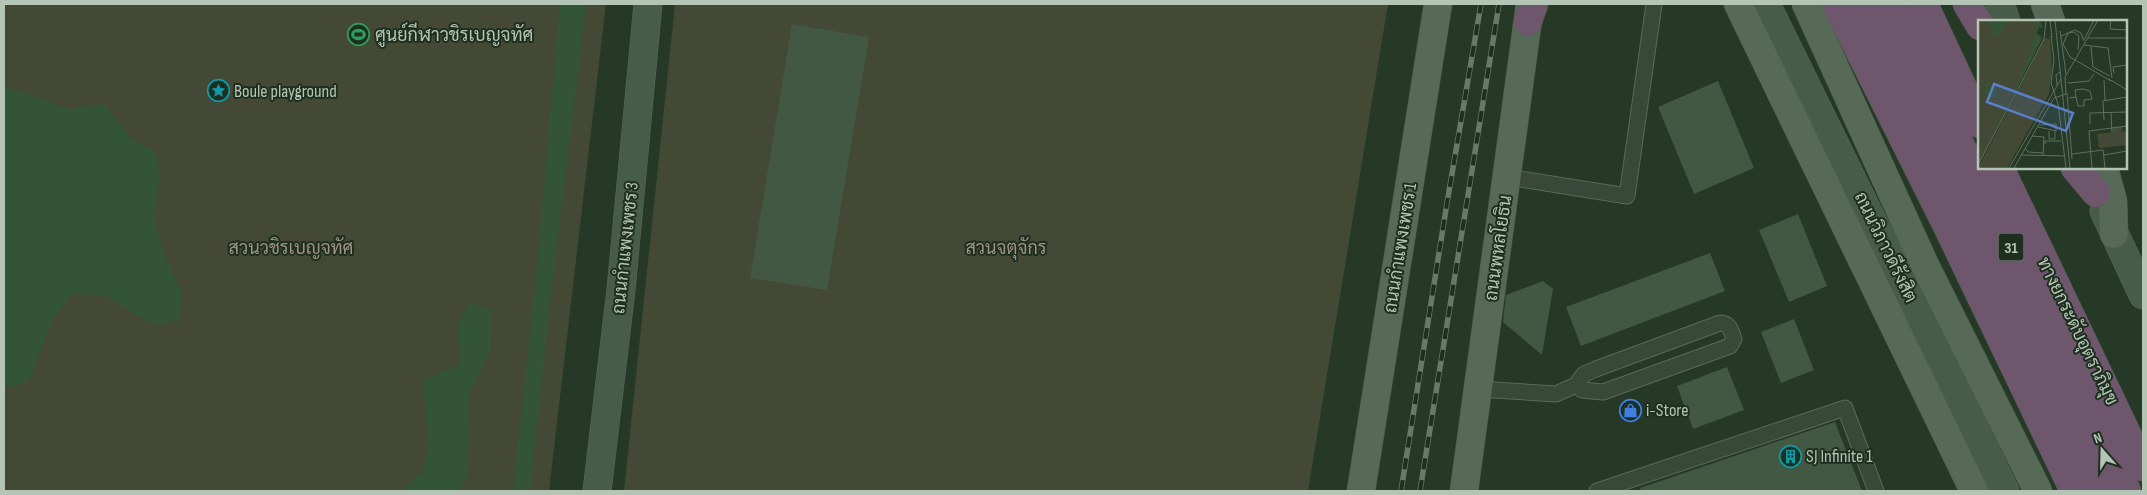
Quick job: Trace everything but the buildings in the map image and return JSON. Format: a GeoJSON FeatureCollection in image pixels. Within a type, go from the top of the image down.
{"type":"FeatureCollection","features":[{"type":"Feature","properties":{"kind":"highway"},"geometry":{"type":"LineString","coordinates":[[1836,4],[1946,224],[2074,491]]}},
{"type":"Feature","properties":{"kind":"highway","name":"31"},"geometry":{"type":"LineString","coordinates":[[1866,4],[2102,491]]}},
{"type":"Feature","properties":{"kind":"highway","name":"ทางยกระดับอุตราภิมุข"},"geometry":{"type":"LineString","coordinates":[[1893,4],[2127,491]]}},
{"type":"Feature","properties":{"kind":"highway"},"geometry":{"type":"LineString","coordinates":[[1924,4],[1978,120]]}},
{"type":"Feature","properties":{"kind":"highway"},"geometry":{"type":"LineString","coordinates":[[1941,4],[1978,87]]}},
{"type":"Feature","properties":{"kind":"highway"},"geometry":{"type":"LineString","coordinates":[[1967,4],[1978,23]]}},
{"type":"Feature","properties":{"kind":"highway","name":"ทางยกระดับอุตราภิมุข"},"geometry":{"type":"LineString","coordinates":[[2000,169],[2143,467]]}},
{"type":"Feature","properties":{"kind":"highway","name":"31"},"geometry":{"type":"LineString","coordinates":[[2013,169],[2143,438]]}},
{"type":"Feature","properties":{"kind":"highway"},"geometry":{"type":"LineString","coordinates":[[2076,169],[2096,193]]}},
{"type":"Feature","properties":{"kind":"main road","name":"ถนนกำแพงเพชร 3"},"geometry":{"type":"LineString","coordinates":[[597,491],[621,290],[648,4]]}},
{"type":"Feature","properties":{"kind":"main road","name":"ถนนกำแพงเพชร 1"},"geometry":{"type":"LineString","coordinates":[[1361,491],[1438,4]]}},
{"type":"Feature","properties":{"kind":"main road"},"geometry":{"type":"LineString","coordinates":[[1738,4],[1974,491]]}},
{"type":"Feature","properties":{"kind":"main road","name":"ถนนวิภาวดีรังสิต"},"geometry":{"type":"LineString","coordinates":[[1766,4],[2005,491]]}},
{"type":"Feature","properties":{"kind":"main road"},"geometry":{"type":"LineString","coordinates":[[1806,4],[1925,264],[2038,491]]}},
{"type":"Feature","properties":{"kind":"main road"},"geometry":{"type":"LineString","coordinates":[[2000,4],[2006,20]]}},
{"type":"Feature","properties":{"kind":"main road"},"geometry":{"type":"LineString","coordinates":[[2046,4],[2052,20]]}},
{"type":"Feature","properties":{"kind":"main road","name":"ถนนพหลโยธิน"},"geometry":{"type":"LineString","coordinates":[[1464,491],[1530,9]]}},
{"type":"Feature","properties":{"kind":"main road"},"geometry":{"type":"LineString","coordinates":[[2083,169],[2096,193],[2143,295]]}},
{"type":"Feature","properties":{"kind":"main road"},"geometry":{"type":"LineString","coordinates":[[2104,169],[2113,201],[2114,234]]}},
{"type":"Feature","properties":{"kind":"lane"},"geometry":{"type":"LineString","coordinates":[[1507,177],[1627,196],[1654,4]]}},
{"type":"Feature","properties":{"kind":"lane"},"geometry":{"type":"LineString","coordinates":[[1479,389],[1556,394],[1576,385],[1584,374],[1720,324],[1725,323],[1729,326],[1734,340],[1730,346],[1604,392],[1592,393],[1582,390],[1576,385]]}},
{"type":"Feature","properties":{"kind":"lane"},"geometry":{"type":"LineString","coordinates":[[1597,491],[1845,408],[1876,491]]}},
{"type":"Feature","properties":{"kind":"green space","name":"สวนวชิรเบญจทัศ"},"geometry":{"type":"Polygon","coordinates":[[[4,4],[606,4],[549,491],[4,491],[4,4]]]}},
{"type":"Feature","properties":{"kind":"green space","name":"สวนจตุจักร"},"geometry":{"type":"Polygon","coordinates":[[[675,4],[1388,4],[1308,491],[624,491],[675,4]]]}},
{"type":"Feature","properties":{"kind":"shaded area"},"geometry":{"type":"Polygon","coordinates":[[[560,4],[586,4],[550,302],[530,491],[513,491],[535,287],[560,4]]]}},
{"type":"Feature","properties":{"kind":"shaded area"},"geometry":{"type":"Polygon","coordinates":[[[4,86],[70,109],[104,104],[132,139],[156,152],[160,178],[153,216],[164,255],[183,294],[177,322],[149,323],[104,295],[72,294],[54,317],[28,382],[8,387],[4,385],[4,86]]]}},
{"type":"Feature","properties":{"kind":"shaded area"},"geometry":{"type":"Polygon","coordinates":[[[470,303],[491,309],[490,352],[469,392],[468,475],[459,491],[399,491],[422,473],[428,445],[423,379],[460,365],[457,325],[470,303]]]}},
{"type":"Feature","properties":{"kind":"railway"},"geometry":{"type":"LineString","coordinates":[[1401,491],[1481,4]]}},
{"type":"Feature","properties":{"kind":"railway"},"geometry":{"type":"LineString","coordinates":[[1420,491],[1499,4]]}},
{"type":"Feature","properties":{"kind":"place","name":"ศูนย์กีฬาวชิรเบญจทัศ"},"geometry":{"type":"Point","coordinates":[359,35]}},
{"type":"Feature","properties":{"kind":"place","name":"Boule playground"},"geometry":{"type":"Point","coordinates":[218,91]}},
{"type":"Feature","properties":{"kind":"place","name":"i-Store"},"geometry":{"type":"Point","coordinates":[1630,410]}},
{"type":"Feature","properties":{"kind":"place","name":"SJ Infinite 1"},"geometry":{"type":"Point","coordinates":[1790,456]}}]}
